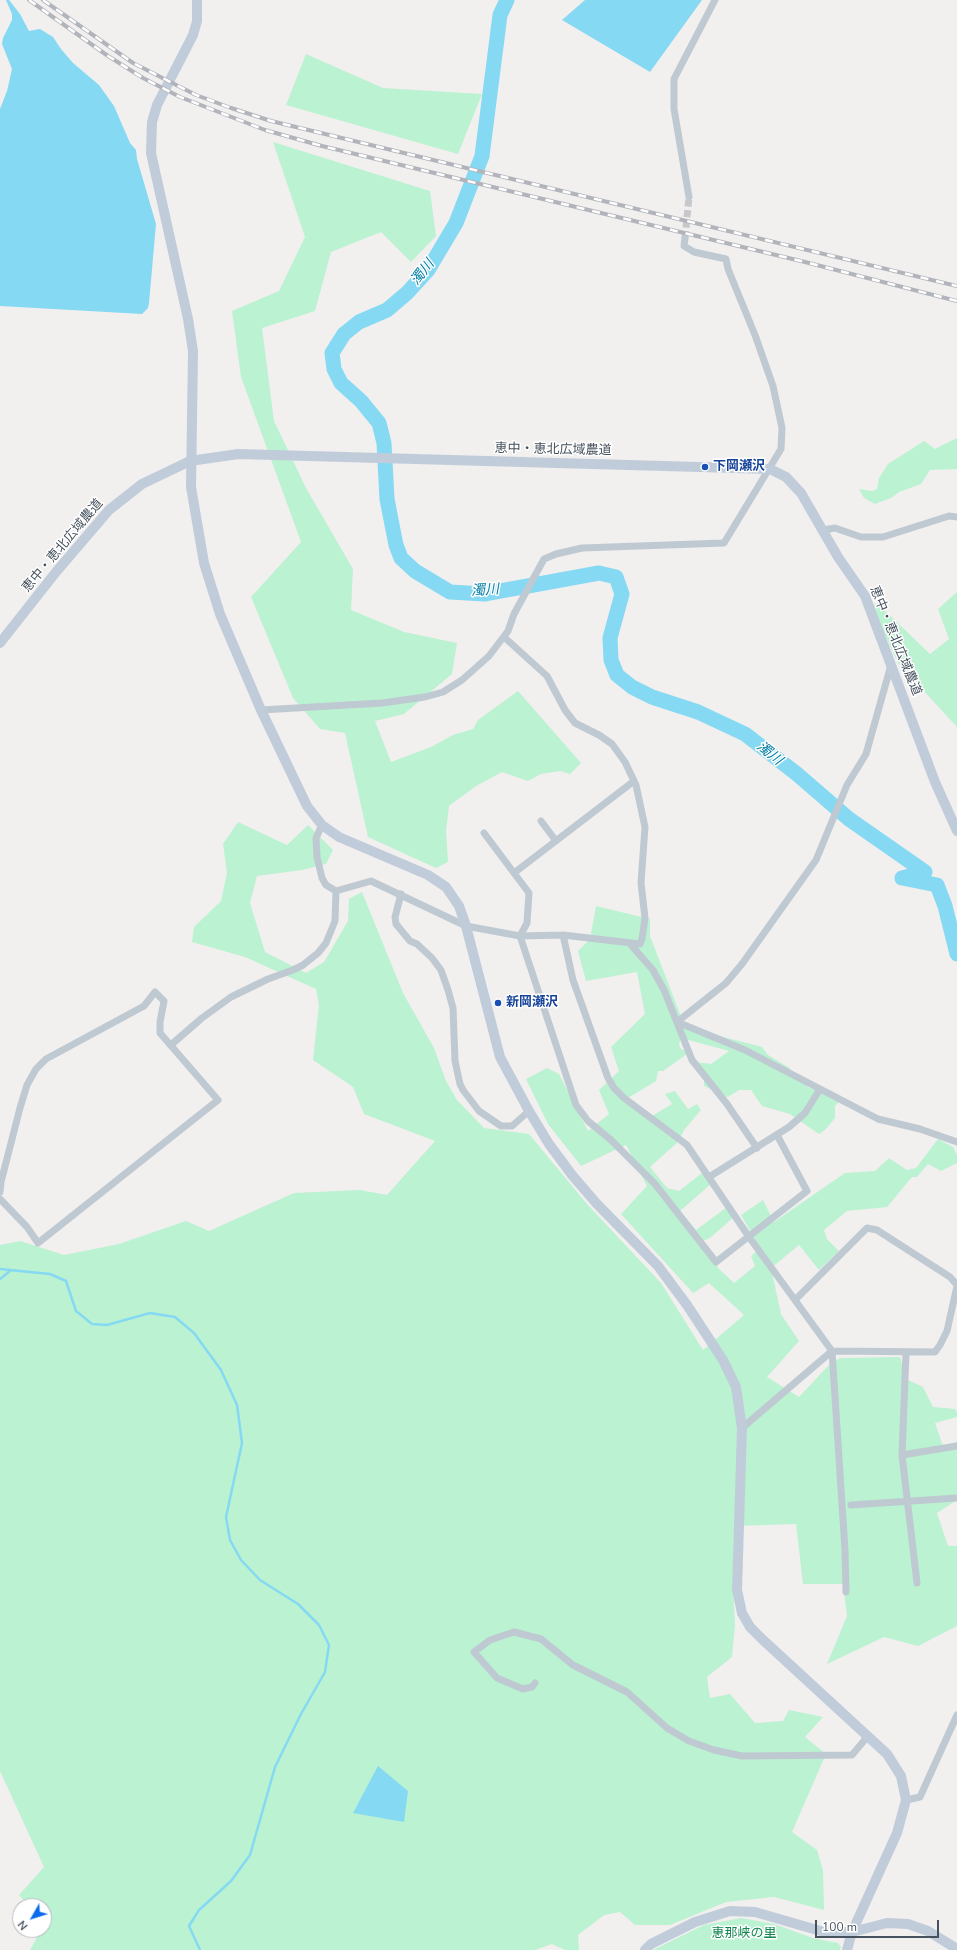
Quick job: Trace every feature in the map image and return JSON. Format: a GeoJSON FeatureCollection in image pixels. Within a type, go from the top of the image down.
{"type":"FeatureCollection","features":[{"type":"Feature","properties":{"kind":"street"},"geometry":{"type":"LineString","coordinates":[[197,0],[197,20],[193,35],[157,105],[152,128],[151,153],[188,319],[193,351],[193,396],[190,460],[191,487],[204,563],[220,614],[261,710],[307,806],[322,825],[340,837],[428,876],[446,887],[459,906],[466,926],[500,1057],[529,1111],[549,1144],[572,1175],[597,1204],[658,1266],[687,1305],[723,1360],[736,1387],[742,1428],[737,1590],[742,1613],[750,1627],[762,1639],[887,1754],[901,1776],[906,1800],[897,1833],[852,1932],[847,1950]]}},
{"type":"Feature","properties":{"kind":"street"},"geometry":{"type":"LineString","coordinates":[[689,197],[674,109],[674,79],[715,0]]}},
{"type":"Feature","properties":{"kind":"street"},"geometry":{"type":"LineString","coordinates":[[261,710],[382,703],[425,697],[443,692],[462,680],[489,656],[508,631],[514,614],[544,559],[556,554],[582,548],[724,542],[781,449],[782,428],[773,386],[756,335],[728,269],[726,259],[694,252],[684,246],[685,238]]}},
{"type":"Feature","properties":{"kind":"street","name":"恵中・恵北広域農道"},"geometry":{"type":"LineString","coordinates":[[0,643],[56,572],[109,510],[142,484],[190,460],[238,454],[770,469],[786,477],[801,493],[822,530],[865,596],[935,782],[957,831]]}},
{"type":"Feature","properties":{"kind":"street"},"geometry":{"type":"LineString","coordinates":[[822,530],[835,528],[861,537],[883,537],[949,516],[957,517]]}},
{"type":"Feature","properties":{"kind":"street"},"geometry":{"type":"LineString","coordinates":[[322,825],[316,838],[317,857],[322,878],[326,885],[336,891],[371,882],[401,894],[466,926],[520,936],[563,935],[631,945],[640,944],[645,918],[641,884],[645,827],[642,809],[634,781],[625,762],[612,744],[599,735],[575,723],[565,710],[548,676],[504,636]]}},
{"type":"Feature","properties":{"kind":"street"},"geometry":{"type":"LineString","coordinates":[[677,1022],[726,983],[742,964],[816,860],[847,785],[866,754],[891,663]]}},
{"type":"Feature","properties":{"kind":"street"},"geometry":{"type":"LineString","coordinates":[[514,873],[634,781]]}},
{"type":"Feature","properties":{"kind":"street"},"geometry":{"type":"LineString","coordinates":[[541,821],[556,841]]}},
{"type":"Feature","properties":{"kind":"street"},"geometry":{"type":"LineString","coordinates":[[484,833],[529,893],[527,924],[520,936],[576,1105],[588,1121],[611,1140],[655,1184],[716,1262],[807,1191],[777,1135]]}},
{"type":"Feature","properties":{"kind":"street"},"geometry":{"type":"LineString","coordinates":[[172,1044],[202,1018],[231,997],[268,979],[293,970],[318,953],[326,943],[335,921],[336,891]]}},
{"type":"Feature","properties":{"kind":"street"},"geometry":{"type":"LineString","coordinates":[[401,894],[395,917],[396,924],[410,941],[417,944],[432,958],[441,970],[448,990],[453,1008],[455,1061],[460,1084],[463,1090],[479,1111],[501,1126],[512,1126],[529,1111]]}},
{"type":"Feature","properties":{"kind":"street"},"geometry":{"type":"LineString","coordinates":[[563,935],[573,980],[608,1078],[614,1088],[624,1098],[687,1145],[749,1237],[796,1299],[832,1351],[845,1550],[846,1592]]}},
{"type":"Feature","properties":{"kind":"street"},"geometry":{"type":"LineString","coordinates":[[631,945],[653,970],[664,990],[692,1060],[727,1104],[757,1148]]}},
{"type":"Feature","properties":{"kind":"street"},"geometry":{"type":"LineString","coordinates":[[0,1192],[0,1182],[27,1085],[36,1069],[46,1059],[144,1006],[155,992],[164,1001],[160,1022],[160,1033],[172,1044],[218,1100],[38,1243],[28,1227],[0,1199]]}},
{"type":"Feature","properties":{"kind":"street"},"geometry":{"type":"LineString","coordinates":[[677,1022],[745,1050],[793,1073],[820,1089],[878,1119],[920,1129],[957,1142]]}},
{"type":"Feature","properties":{"kind":"street"},"geometry":{"type":"LineString","coordinates":[[709,1177],[777,1135],[805,1114],[820,1089]]}},
{"type":"Feature","properties":{"kind":"street"},"geometry":{"type":"LineString","coordinates":[[742,1428],[832,1351],[935,1352],[947,1331],[957,1285],[950,1277],[877,1230],[867,1228],[796,1299]]}},
{"type":"Feature","properties":{"kind":"street"},"geometry":{"type":"LineString","coordinates":[[906,1352],[902,1455],[918,1583]]}},
{"type":"Feature","properties":{"kind":"street"},"geometry":{"type":"LineString","coordinates":[[902,1455],[957,1446]]}},
{"type":"Feature","properties":{"kind":"street"},"geometry":{"type":"LineString","coordinates":[[851,1505],[957,1498]]}},
{"type":"Feature","properties":{"kind":"street"},"geometry":{"type":"LineString","coordinates":[[535,1683],[532,1687],[523,1689],[497,1678],[474,1652],[490,1640],[514,1632],[541,1639],[573,1664],[627,1692],[667,1728],[689,1740],[714,1750],[742,1756],[852,1755],[868,1736]]}},
{"type":"Feature","properties":{"kind":"street"},"geometry":{"type":"LineString","coordinates":[[906,1800],[920,1797],[957,1715]]}},
{"type":"Feature","properties":{"kind":"street"},"geometry":{"type":"LineString","coordinates":[[645,1950],[651,1944],[695,1922],[730,1911],[755,1912],[824,1932],[852,1932],[887,1923],[908,1924],[928,1931],[957,1949]]}},
{"type":"Feature","properties":{"kind":"green space"},"geometry":{"type":"Polygon","coordinates":[[[306,54],[383,88],[482,94],[458,154],[286,105],[306,54]]]}},
{"type":"Feature","properties":{"kind":"green space"},"geometry":{"type":"Polygon","coordinates":[[[273,142],[430,191],[436,236],[411,262],[381,232],[331,252],[315,311],[262,328],[274,421],[306,488],[353,569],[351,610],[404,632],[457,643],[452,674],[404,714],[375,721],[391,762],[431,747],[453,735],[473,729],[478,720],[518,691],[581,763],[570,774],[560,771],[541,774],[528,781],[502,772],[476,786],[449,806],[446,831],[448,862],[436,868],[368,837],[345,733],[320,729],[293,698],[251,597],[301,542],[241,377],[232,311],[279,291],[305,237],[273,142]]]}},
{"type":"Feature","properties":{"kind":"green space"},"geometry":{"type":"Polygon","coordinates":[[[957,438],[957,469],[930,470],[921,484],[899,492],[891,498],[875,504],[864,498],[859,489],[872,491],[877,489],[879,478],[888,464],[924,441],[935,449],[957,438]]]}},
{"type":"Feature","properties":{"kind":"green space"},"geometry":{"type":"Polygon","coordinates":[[[957,592],[957,727],[898,663],[870,604],[879,605],[930,654],[949,639],[938,609],[957,592]]]}},
{"type":"Feature","properties":{"kind":"green space"},"geometry":{"type":"Polygon","coordinates":[[[238,822],[287,845],[308,825],[333,850],[326,864],[302,870],[257,876],[250,903],[265,952],[306,973],[324,962],[348,921],[349,899],[362,892],[403,993],[434,1048],[446,1081],[457,1100],[484,1128],[529,1134],[587,1204],[661,1283],[703,1350],[744,1315],[709,1283],[693,1293],[621,1214],[647,1186],[626,1145],[581,1166],[548,1124],[526,1079],[547,1068],[559,1074],[588,1131],[609,1114],[599,1090],[619,1071],[611,1047],[645,1014],[637,972],[586,981],[578,951],[590,939],[596,906],[650,919],[650,936],[685,1027],[762,1047],[768,1055],[788,1067],[809,1088],[830,1090],[843,1098],[835,1106],[835,1118],[825,1130],[819,1134],[790,1114],[762,1106],[751,1090],[739,1090],[728,1097],[704,1086],[704,1070],[696,1062],[711,1064],[729,1051],[681,1038],[679,1045],[681,1049],[688,1052],[687,1054],[663,1071],[658,1071],[656,1081],[623,1101],[647,1119],[672,1104],[665,1094],[675,1091],[688,1109],[697,1104],[701,1110],[684,1130],[678,1142],[650,1167],[667,1188],[679,1191],[702,1173],[711,1184],[680,1211],[696,1230],[727,1207],[734,1217],[710,1238],[700,1242],[719,1269],[734,1283],[755,1266],[751,1256],[757,1251],[755,1239],[741,1215],[763,1200],[774,1222],[845,1173],[875,1171],[889,1158],[907,1170],[916,1168],[938,1139],[953,1147],[957,1155],[957,1163],[941,1171],[928,1164],[917,1177],[912,1177],[887,1207],[847,1211],[824,1230],[827,1239],[839,1251],[819,1270],[799,1245],[771,1268],[781,1314],[799,1341],[767,1377],[799,1397],[830,1364],[840,1358],[900,1357],[906,1379],[923,1387],[933,1407],[955,1409],[957,1413],[957,1417],[935,1423],[943,1446],[957,1442],[957,1500],[937,1513],[948,1546],[957,1546],[957,1626],[918,1646],[884,1637],[827,1664],[847,1616],[843,1584],[803,1584],[796,1524],[734,1526],[733,1589],[735,1624],[732,1657],[707,1677],[710,1698],[730,1694],[755,1723],[783,1721],[789,1710],[823,1717],[805,1737],[826,1754],[792,1832],[817,1850],[823,1870],[824,1910],[774,1897],[726,1902],[670,1925],[635,1925],[620,1912],[604,1915],[578,1935],[579,1950],[565,1950],[552,1944],[535,1950],[30,1950],[37,1938],[52,1938],[52,1898],[22,1898],[19,1895],[44,1867],[0,1771],[0,1245],[20,1241],[64,1255],[119,1244],[186,1221],[209,1231],[294,1193],[360,1190],[387,1195],[435,1141],[364,1114],[353,1087],[313,1060],[319,1005],[316,989],[245,957],[192,942],[194,927],[221,901],[227,873],[223,844],[238,822]]]}},
{"type":"Feature","properties":{"kind":"green space","name":"恵那峡の里"},"geometry":{"type":"Polygon","coordinates":[[[741,1918],[774,1924],[813,1938],[838,1943],[841,1947],[840,1950],[653,1950],[704,1925],[741,1918]]]}},
{"type":"Feature","properties":{"kind":"water"},"geometry":{"type":"Polygon","coordinates":[[[6,0],[9,0],[20,14],[29,31],[40,29],[53,37],[73,63],[99,85],[114,106],[130,143],[136,150],[137,159],[156,224],[149,303],[148,308],[142,314],[0,306],[0,109],[7,91],[12,69],[2,44],[3,38],[12,20],[12,14],[6,0]]]}},
{"type":"Feature","properties":{"kind":"water"},"geometry":{"type":"Polygon","coordinates":[[[585,0],[702,0],[650,72],[562,20],[585,0]]]}},
{"type":"Feature","properties":{"kind":"water"},"geometry":{"type":"Polygon","coordinates":[[[378,1766],[408,1791],[404,1822],[353,1813],[378,1766]]]}},
{"type":"Feature","properties":{"kind":"waterway","name":"濁川"},"geometry":{"type":"LineString","coordinates":[[507,0],[500,15],[482,156],[456,223],[428,270],[407,293],[387,310],[359,322],[344,334],[332,353],[334,369],[341,383],[361,401],[379,423],[384,443],[387,499],[396,545],[401,558],[415,571],[450,592],[484,594],[599,573],[616,577],[622,594],[610,638],[611,660],[617,675],[632,687],[652,697],[698,712],[745,734],[797,774],[849,819],[925,872],[902,878],[937,885],[945,906],[957,954]]}},
{"type":"Feature","properties":{"kind":"waterway"},"geometry":{"type":"LineString","coordinates":[[0,1269],[50,1274],[66,1281],[76,1311],[92,1324],[107,1325],[150,1313],[175,1317],[194,1333],[221,1370],[237,1405],[242,1443],[226,1517],[230,1540],[241,1560],[260,1580],[298,1604],[319,1625],[329,1645],[325,1672],[301,1714],[275,1767],[250,1855],[231,1881],[199,1910],[189,1926],[200,1950]]}},
{"type":"Feature","properties":{"kind":"waterway"},"geometry":{"type":"LineString","coordinates":[[0,1279],[10,1271]]}},
{"type":"Feature","properties":{"kind":"tunnel"},"geometry":{"type":"LineString","coordinates":[[685,238],[689,197]]}},
{"type":"Feature","properties":{"kind":"railway"},"geometry":{"type":"LineString","coordinates":[[29,0],[108,56],[143,78],[180,97],[265,130],[322,146],[805,262],[957,301]]}},
{"type":"Feature","properties":{"kind":"railway"},"geometry":{"type":"LineString","coordinates":[[43,0],[133,63],[196,95],[271,121],[957,286]]}},
{"type":"Feature","properties":{"kind":"place","name":"下岡瀬沢"},"geometry":{"type":"Point","coordinates":[705,467]}},
{"type":"Feature","properties":{"kind":"place","name":"新岡瀬沢"},"geometry":{"type":"Point","coordinates":[498,1003]}}]}
